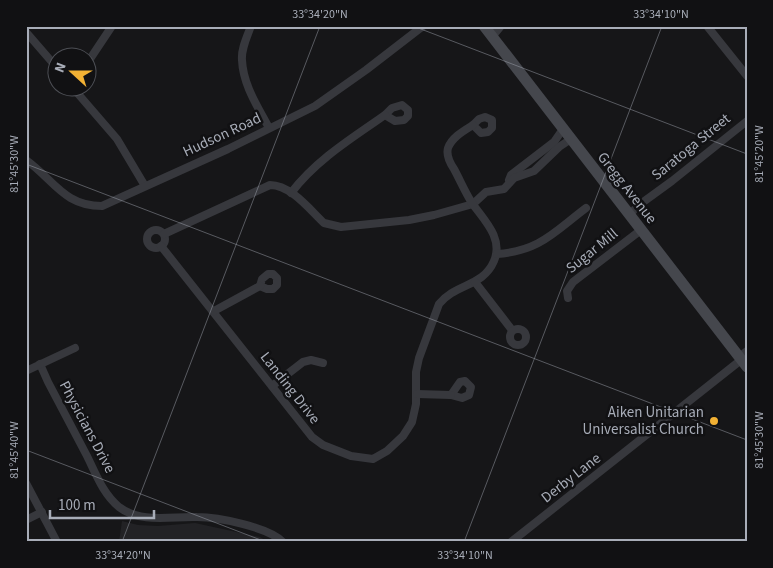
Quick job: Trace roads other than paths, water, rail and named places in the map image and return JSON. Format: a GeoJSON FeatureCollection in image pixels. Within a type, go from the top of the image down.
{"type":"FeatureCollection","features":[{"type":"Feature","properties":{"kind":"street"},"geometry":{"type":"LineString","coordinates":[[97,48],[112,26]]}},
{"type":"Feature","properties":{"kind":"street"},"geometry":{"type":"LineString","coordinates":[[251,26],[242,58],[243,69],[249,90],[269,128]]}},
{"type":"Feature","properties":{"kind":"street","name":"Hudson Road"},"geometry":{"type":"LineString","coordinates":[[26,160],[67,197],[87,205],[102,206],[315,106],[366,70],[422,26]]}},
{"type":"Feature","properties":{"kind":"street","name":"Gregg Avenue"},"geometry":{"type":"LineString","coordinates":[[484,26],[629,215],[743,359]]}},
{"type":"Feature","properties":{"kind":"street"},"geometry":{"type":"LineString","coordinates":[[492,37],[501,26]]}},
{"type":"Feature","properties":{"kind":"street"},"geometry":{"type":"LineString","coordinates":[[706,26],[747,76]]}},
{"type":"Feature","properties":{"kind":"street"},"geometry":{"type":"LineString","coordinates":[[26,32],[48,57]]}},
{"type":"Feature","properties":{"kind":"street"},"geometry":{"type":"LineString","coordinates":[[81,98],[117,140],[145,186]]}},
{"type":"Feature","properties":{"kind":"street"},"geometry":{"type":"LineString","coordinates":[[291,193],[304,177],[326,158],[385,115]]}},
{"type":"Feature","properties":{"kind":"street","name":"Saratoga Street"},"geometry":{"type":"LineString","coordinates":[[629,215],[747,121]]}},
{"type":"Feature","properties":{"kind":"street"},"geometry":{"type":"LineString","coordinates":[[473,124],[451,143],[447,154],[473,204],[489,225],[495,240],[497,254],[522,250],[543,242],[586,208]]}},
{"type":"Feature","properties":{"kind":"street"},"geometry":{"type":"LineString","coordinates":[[504,189],[511,175],[554,142],[563,129]]}},
{"type":"Feature","properties":{"kind":"street","name":"Landing Drive"},"geometry":{"type":"LineString","coordinates":[[497,254],[488,270],[475,282],[454,290],[439,304],[419,358],[416,372],[417,394],[412,422],[403,436],[381,454],[365,459],[352,456],[312,437],[161,246],[154,247],[150,245],[146,237],[153,230],[164,234],[265,186],[279,186],[291,193],[324,224],[335,227],[421,218],[473,204],[486,192],[504,189],[514,178],[529,174],[540,168],[559,147],[571,140]]}},
{"type":"Feature","properties":{"kind":"street","name":"Sugar Mill"},"geometry":{"type":"LineString","coordinates":[[568,298],[567,291],[573,282],[641,230]]}},
{"type":"Feature","properties":{"kind":"street"},"geometry":{"type":"LineString","coordinates":[[161,246],[164,241],[164,234]]}},
{"type":"Feature","properties":{"kind":"street"},"geometry":{"type":"LineString","coordinates":[[475,282],[512,330]]}},
{"type":"Feature","properties":{"kind":"street"},"geometry":{"type":"LineString","coordinates":[[214,311],[260,286]]}},
{"type":"Feature","properties":{"kind":"street"},"geometry":{"type":"LineString","coordinates":[[26,371],[75,348]]}},
{"type":"Feature","properties":{"kind":"street","name":"Derby Lane"},"geometry":{"type":"LineString","coordinates":[[511,542],[743,359]]}},
{"type":"Feature","properties":{"kind":"street"},"geometry":{"type":"LineString","coordinates":[[272,386],[303,362],[311,360],[323,363]]}},
{"type":"Feature","properties":{"kind":"street","name":"Physicians Drive"},"geometry":{"type":"LineString","coordinates":[[40,364],[103,488],[122,509],[133,514],[162,519],[199,517],[222,520],[271,533],[283,542]]}},
{"type":"Feature","properties":{"kind":"street"},"geometry":{"type":"LineString","coordinates":[[417,394],[451,395]]}},
{"type":"Feature","properties":{"kind":"street"},"geometry":{"type":"LineString","coordinates":[[26,483],[57,542]]}},
{"type":"Feature","properties":{"kind":"street"},"geometry":{"type":"LineString","coordinates":[[26,520],[42,512]]}},
{"type":"Feature","properties":{"kind":"place","name":"Aiken Unitarian Universalist Church"},"geometry":{"type":"Point","coordinates":[714,421]}}]}
